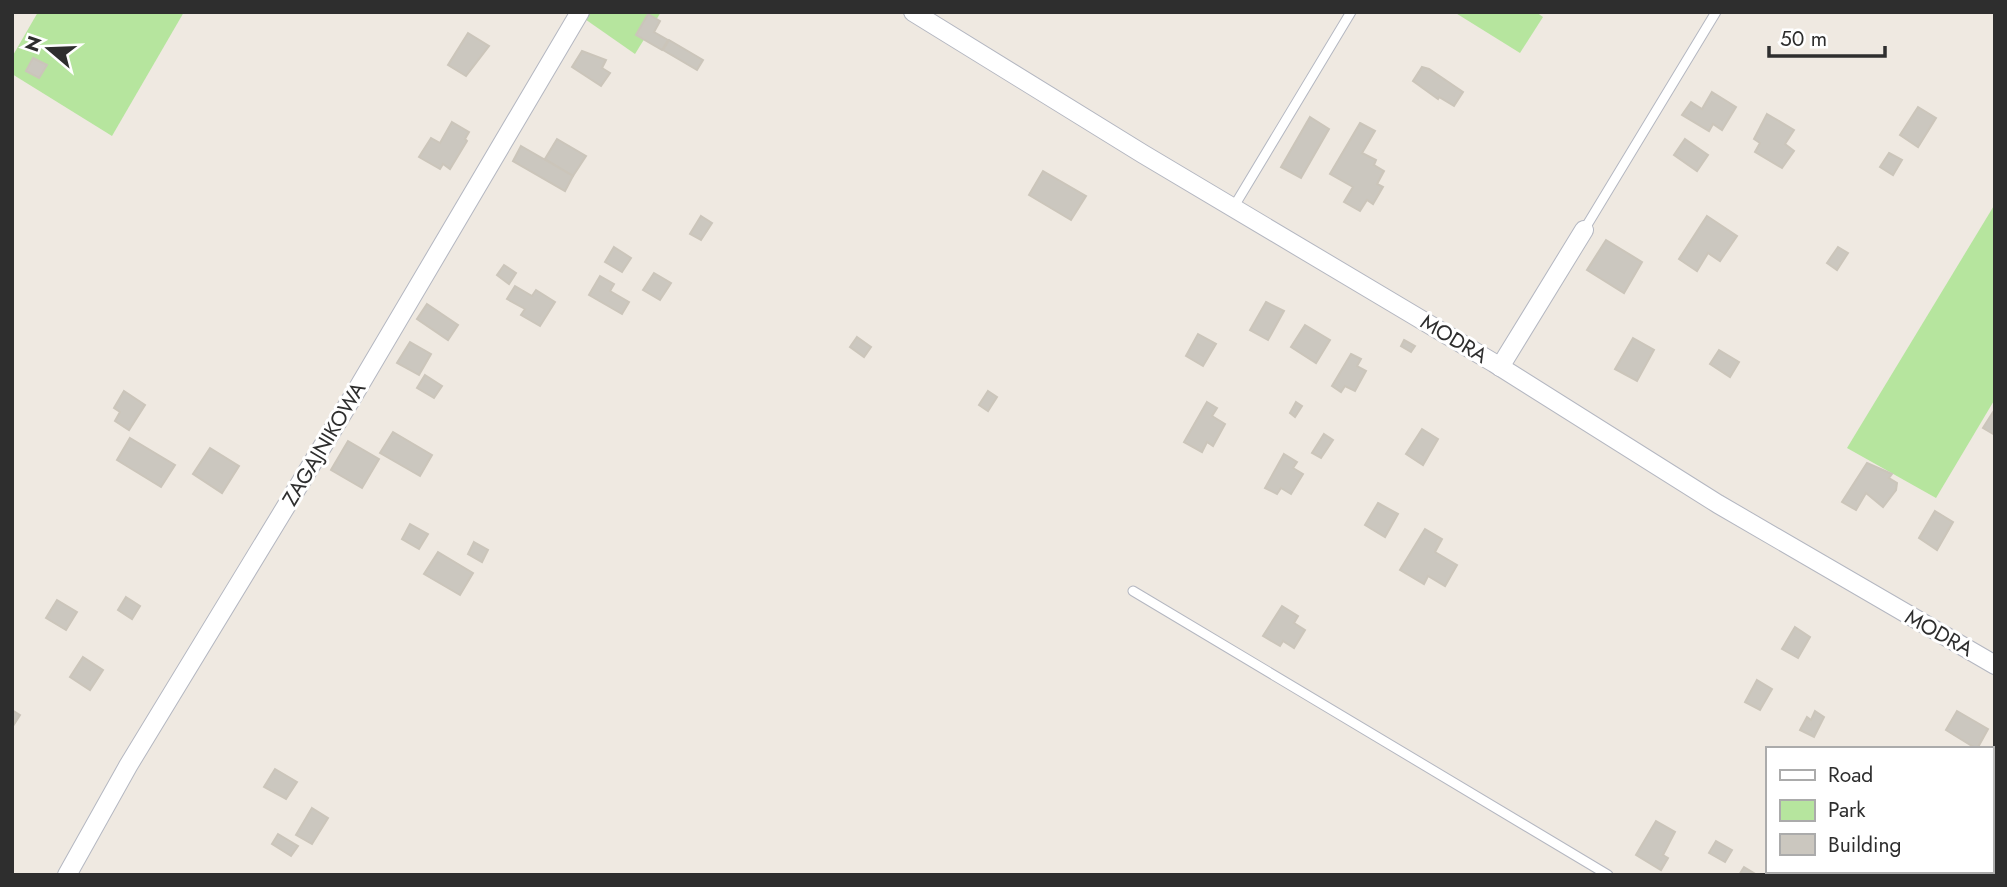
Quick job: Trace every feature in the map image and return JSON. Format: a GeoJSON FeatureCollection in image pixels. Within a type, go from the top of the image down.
{"type":"FeatureCollection","features":[{"type":"Feature","properties":{"kind":"street","name":"ZAGAJNIKOWA"},"geometry":{"type":"LineString","coordinates":[[67,875],[128,766],[355,393],[580,12]]}},
{"type":"Feature","properties":{"kind":"street","name":"MODRA"},"geometry":{"type":"LineString","coordinates":[[914,12],[1233,208],[1500,367],[1718,503],[1995,665]]}},
{"type":"Feature","properties":{"kind":"street"},"geometry":{"type":"LineString","coordinates":[[1500,367],[1584,230]]}},
{"type":"Feature","properties":{"kind":"lane"},"geometry":{"type":"LineString","coordinates":[[1233,208],[1351,12]]}},
{"type":"Feature","properties":{"kind":"lane"},"geometry":{"type":"LineString","coordinates":[[1584,230],[1716,12]]}},
{"type":"Feature","properties":{"kind":"lane"},"geometry":{"type":"LineString","coordinates":[[1133,591],[1608,875]]}},
{"type":"Feature","properties":{"kind":"green space"},"geometry":{"type":"Polygon","coordinates":[[[38,12],[184,12],[112,136],[12,74],[12,57],[38,12]]]}},
{"type":"Feature","properties":{"kind":"green space"},"geometry":{"type":"Polygon","coordinates":[[[584,12],[661,12],[635,54],[582,17],[584,12]]]}},
{"type":"Feature","properties":{"kind":"green space"},"geometry":{"type":"Polygon","coordinates":[[[1454,12],[1536,12],[1543,17],[1520,53],[1454,12]]]}},
{"type":"Feature","properties":{"kind":"green space"},"geometry":{"type":"Polygon","coordinates":[[[1995,204],[1995,399],[1936,498],[1847,448],[1995,204]]]}},
{"type":"Feature","properties":{"kind":"building"},"geometry":{"type":"Polygon","coordinates":[[[648,14],[660,21],[654,32],[668,40],[662,50],[636,35],[648,14]]]}},
{"type":"Feature","properties":{"kind":"building"},"geometry":{"type":"Polygon","coordinates":[[[468,33],[489,46],[466,76],[448,65],[468,33]]]}},
{"type":"Feature","properties":{"kind":"building"},"geometry":{"type":"Polygon","coordinates":[[[669,40],[703,60],[697,70],[663,50],[669,40]]]}},
{"type":"Feature","properties":{"kind":"building"},"geometry":{"type":"Polygon","coordinates":[[[582,51],[606,60],[602,68],[610,73],[601,86],[572,67],[582,51]]]}},
{"type":"Feature","properties":{"kind":"building"},"geometry":{"type":"Polygon","coordinates":[[[33,58],[47,65],[39,78],[26,71],[33,58]]]}},
{"type":"Feature","properties":{"kind":"building"},"geometry":{"type":"Polygon","coordinates":[[[1422,67],[1463,92],[1454,106],[1439,97],[1438,99],[1413,81],[1422,67]]]}},
{"type":"Feature","properties":{"kind":"building"},"geometry":{"type":"Polygon","coordinates":[[[1712,92],[1736,107],[1722,130],[1713,124],[1709,131],[1682,115],[1691,102],[1702,109],[1712,92]]]}},
{"type":"Feature","properties":{"kind":"building"},"geometry":{"type":"Polygon","coordinates":[[[1918,107],[1936,118],[1918,147],[1900,135],[1918,107]]]}},
{"type":"Feature","properties":{"kind":"building"},"geometry":{"type":"Polygon","coordinates":[[[1767,114],[1794,130],[1785,144],[1794,151],[1782,168],[1755,152],[1760,143],[1754,139],[1767,114]]]}},
{"type":"Feature","properties":{"kind":"building"},"geometry":{"type":"Polygon","coordinates":[[[1310,117],[1329,129],[1301,178],[1281,167],[1310,117]]]}},
{"type":"Feature","properties":{"kind":"building"},"geometry":{"type":"Polygon","coordinates":[[[452,122],[469,132],[465,139],[467,141],[450,169],[443,164],[440,169],[419,157],[431,138],[440,143],[452,122]]]}},
{"type":"Feature","properties":{"kind":"building"},"geometry":{"type":"Polygon","coordinates":[[[1360,123],[1375,131],[1362,153],[1376,160],[1374,165],[1384,171],[1377,184],[1383,187],[1373,204],[1367,200],[1360,211],[1344,202],[1353,187],[1330,174],[1360,123]]]}},
{"type":"Feature","properties":{"kind":"building"},"geometry":{"type":"Polygon","coordinates":[[[557,139],[586,156],[573,176],[545,159],[557,139]]]}},
{"type":"Feature","properties":{"kind":"building"},"geometry":{"type":"Polygon","coordinates":[[[1685,139],[1708,155],[1697,171],[1674,155],[1685,139]]]}},
{"type":"Feature","properties":{"kind":"building"},"geometry":{"type":"Polygon","coordinates":[[[521,146],[573,176],[565,191],[513,161],[521,146]]]}},
{"type":"Feature","properties":{"kind":"building"},"geometry":{"type":"Polygon","coordinates":[[[1889,153],[1902,160],[1893,175],[1880,167],[1889,153]]]}},
{"type":"Feature","properties":{"kind":"building"},"geometry":{"type":"Polygon","coordinates":[[[1043,171],[1086,196],[1071,220],[1029,195],[1043,171]]]}},
{"type":"Feature","properties":{"kind":"building"},"geometry":{"type":"Polygon","coordinates":[[[701,216],[712,223],[701,240],[690,234],[701,216]]]}},
{"type":"Feature","properties":{"kind":"building"},"geometry":{"type":"Polygon","coordinates":[[[1707,216],[1737,236],[1720,261],[1708,253],[1697,271],[1679,259],[1707,216]]]}},
{"type":"Feature","properties":{"kind":"building"},"geometry":{"type":"Polygon","coordinates":[[[1606,240],[1642,262],[1624,293],[1587,270],[1606,240]]]}},
{"type":"Feature","properties":{"kind":"building"},"geometry":{"type":"Polygon","coordinates":[[[614,247],[631,258],[622,272],[605,262],[614,247]]]}},
{"type":"Feature","properties":{"kind":"building"},"geometry":{"type":"Polygon","coordinates":[[[1838,247],[1848,253],[1837,270],[1827,263],[1838,247]]]}},
{"type":"Feature","properties":{"kind":"building"},"geometry":{"type":"Polygon","coordinates":[[[504,265],[516,273],[509,284],[497,275],[504,265]]]}},
{"type":"Feature","properties":{"kind":"building"},"geometry":{"type":"Polygon","coordinates":[[[654,273],[671,283],[660,300],[643,290],[654,273]]]}},
{"type":"Feature","properties":{"kind":"building"},"geometry":{"type":"Polygon","coordinates":[[[600,276],[614,284],[610,291],[629,302],[622,314],[589,295],[600,276]]]}},
{"type":"Feature","properties":{"kind":"building"},"geometry":{"type":"Polygon","coordinates":[[[515,286],[532,296],[536,290],[555,302],[540,326],[521,315],[525,309],[507,299],[515,286]]]}},
{"type":"Feature","properties":{"kind":"building"},"geometry":{"type":"Polygon","coordinates":[[[1266,302],[1284,311],[1268,340],[1250,330],[1266,302]]]}},
{"type":"Feature","properties":{"kind":"building"},"geometry":{"type":"Polygon","coordinates":[[[427,304],[458,325],[448,340],[417,319],[427,304]]]}},
{"type":"Feature","properties":{"kind":"building"},"geometry":{"type":"Polygon","coordinates":[[[1305,325],[1330,340],[1316,363],[1291,347],[1305,325]]]}},
{"type":"Feature","properties":{"kind":"building"},"geometry":{"type":"Polygon","coordinates":[[[1198,334],[1216,344],[1203,366],[1186,356],[1198,334]]]}},
{"type":"Feature","properties":{"kind":"building"},"geometry":{"type":"Polygon","coordinates":[[[857,337],[871,347],[864,357],[850,347],[857,337]]]}},
{"type":"Feature","properties":{"kind":"building"},"geometry":{"type":"Polygon","coordinates":[[[1633,338],[1654,350],[1637,381],[1615,369],[1633,338]]]}},
{"type":"Feature","properties":{"kind":"building"},"geometry":{"type":"Polygon","coordinates":[[[1404,340],[1415,346],[1411,352],[1401,346],[1404,340]]]}},
{"type":"Feature","properties":{"kind":"building"},"geometry":{"type":"Polygon","coordinates":[[[410,342],[431,354],[419,375],[397,363],[410,342]]]}},
{"type":"Feature","properties":{"kind":"building"},"geometry":{"type":"Polygon","coordinates":[[[1719,350],[1739,362],[1730,377],[1710,364],[1719,350]]]}},
{"type":"Feature","properties":{"kind":"building"},"geometry":{"type":"Polygon","coordinates":[[[1351,354],[1361,359],[1357,366],[1366,371],[1355,391],[1345,386],[1341,392],[1332,386],[1351,354]]]}},
{"type":"Feature","properties":{"kind":"building"},"geometry":{"type":"Polygon","coordinates":[[[425,375],[442,386],[434,398],[417,388],[425,375]]]}},
{"type":"Feature","properties":{"kind":"building"},"geometry":{"type":"Polygon","coordinates":[[[124,391],[145,405],[129,430],[115,421],[120,412],[114,408],[124,391]]]}},
{"type":"Feature","properties":{"kind":"building"},"geometry":{"type":"Polygon","coordinates":[[[988,391],[997,397],[988,411],[979,405],[988,391]]]}},
{"type":"Feature","properties":{"kind":"building"},"geometry":{"type":"Polygon","coordinates":[[[1207,402],[1217,408],[1212,416],[1225,424],[1213,446],[1207,442],[1202,452],[1184,442],[1207,402]]]}},
{"type":"Feature","properties":{"kind":"building"},"geometry":{"type":"Polygon","coordinates":[[[1296,402],[1302,406],[1295,417],[1290,413],[1296,402]]]}},
{"type":"Feature","properties":{"kind":"building"},"geometry":{"type":"Polygon","coordinates":[[[1995,409],[1995,435],[1983,428],[1995,409]]]}},
{"type":"Feature","properties":{"kind":"building"},"geometry":{"type":"Polygon","coordinates":[[[1422,429],[1438,439],[1423,465],[1406,454],[1422,429]]]}},
{"type":"Feature","properties":{"kind":"building"},"geometry":{"type":"Polygon","coordinates":[[[393,432],[432,455],[420,476],[380,453],[393,432]]]}},
{"type":"Feature","properties":{"kind":"building"},"geometry":{"type":"Polygon","coordinates":[[[1324,434],[1333,440],[1321,458],[1312,453],[1324,434]]]}},
{"type":"Feature","properties":{"kind":"building"},"geometry":{"type":"Polygon","coordinates":[[[130,438],[175,465],[161,487],[117,460],[130,438]]]}},
{"type":"Feature","properties":{"kind":"building"},"geometry":{"type":"Polygon","coordinates":[[[348,441],[379,459],[362,488],[331,470],[348,441]]]}},
{"type":"Feature","properties":{"kind":"building"},"geometry":{"type":"Polygon","coordinates":[[[210,448],[239,466],[222,493],[193,474],[210,448]]]}},
{"type":"Feature","properties":{"kind":"building"},"geometry":{"type":"Polygon","coordinates":[[[1284,454],[1297,462],[1293,468],[1303,474],[1291,494],[1281,488],[1277,494],[1265,488],[1284,454]]]}},
{"type":"Feature","properties":{"kind":"building"},"geometry":{"type":"Polygon","coordinates":[[[1867,463],[1892,474],[1889,478],[1897,483],[1896,490],[1883,507],[1866,493],[1856,510],[1842,502],[1867,463]]]}},
{"type":"Feature","properties":{"kind":"building"},"geometry":{"type":"Polygon","coordinates":[[[1378,503],[1398,514],[1385,537],[1365,525],[1378,503]]]}},
{"type":"Feature","properties":{"kind":"building"},"geometry":{"type":"Polygon","coordinates":[[[1935,511],[1953,522],[1937,550],[1919,538],[1935,511]]]}},
{"type":"Feature","properties":{"kind":"building"},"geometry":{"type":"Polygon","coordinates":[[[410,524],[428,534],[419,549],[402,539],[410,524]]]}},
{"type":"Feature","properties":{"kind":"building"},"geometry":{"type":"Polygon","coordinates":[[[1425,529],[1442,539],[1435,552],[1457,565],[1445,586],[1428,576],[1424,584],[1400,570],[1425,529]]]}},
{"type":"Feature","properties":{"kind":"building"},"geometry":{"type":"Polygon","coordinates":[[[474,542],[488,550],[482,562],[468,554],[474,542]]]}},
{"type":"Feature","properties":{"kind":"building"},"geometry":{"type":"Polygon","coordinates":[[[438,552],[473,573],[460,595],[424,574],[438,552]]]}},
{"type":"Feature","properties":{"kind":"building"},"geometry":{"type":"Polygon","coordinates":[[[126,597],[140,606],[132,619],[118,610],[126,597]]]}},
{"type":"Feature","properties":{"kind":"building"},"geometry":{"type":"Polygon","coordinates":[[[57,600],[77,612],[66,630],[46,618],[57,600]]]}},
{"type":"Feature","properties":{"kind":"building"},"geometry":{"type":"Polygon","coordinates":[[[1282,606],[1298,616],[1294,623],[1305,630],[1294,648],[1283,641],[1280,646],[1263,636],[1282,606]]]}},
{"type":"Feature","properties":{"kind":"building"},"geometry":{"type":"Polygon","coordinates":[[[1795,627],[1810,637],[1798,658],[1782,649],[1795,627]]]}},
{"type":"Feature","properties":{"kind":"building"},"geometry":{"type":"Polygon","coordinates":[[[83,657],[103,670],[90,690],[70,677],[83,657]]]}},
{"type":"Feature","properties":{"kind":"building"},"geometry":{"type":"Polygon","coordinates":[[[1757,680],[1772,689],[1760,710],[1745,702],[1757,680]]]}},
{"type":"Feature","properties":{"kind":"building"},"geometry":{"type":"Polygon","coordinates":[[[12,710],[20,715],[13,726],[12,725],[12,710]]]}},
{"type":"Feature","properties":{"kind":"building"},"geometry":{"type":"Polygon","coordinates":[[[1815,711],[1824,717],[1814,737],[1800,730],[1807,717],[1811,720],[1815,711]]]}},
{"type":"Feature","properties":{"kind":"building"},"geometry":{"type":"Polygon","coordinates":[[[1957,711],[1988,729],[1978,747],[1946,730],[1957,711]]]}},
{"type":"Feature","properties":{"kind":"building"},"geometry":{"type":"Polygon","coordinates":[[[275,769],[297,782],[286,799],[264,787],[275,769]]]}},
{"type":"Feature","properties":{"kind":"building"},"geometry":{"type":"Polygon","coordinates":[[[312,808],[328,818],[312,844],[296,835],[312,808]]]}},
{"type":"Feature","properties":{"kind":"building"},"geometry":{"type":"Polygon","coordinates":[[[1656,821],[1675,832],[1663,855],[1668,858],[1661,870],[1636,855],[1656,821]]]}},
{"type":"Feature","properties":{"kind":"building"},"geometry":{"type":"Polygon","coordinates":[[[278,834],[298,846],[291,856],[272,844],[278,834]]]}},
{"type":"Feature","properties":{"kind":"building"},"geometry":{"type":"Polygon","coordinates":[[[1716,841],[1732,850],[1725,862],[1709,853],[1716,841]]]}},
{"type":"Feature","properties":{"kind":"building"},"geometry":{"type":"Polygon","coordinates":[[[1744,867],[1757,875],[1739,875],[1744,867]]]}}]}
